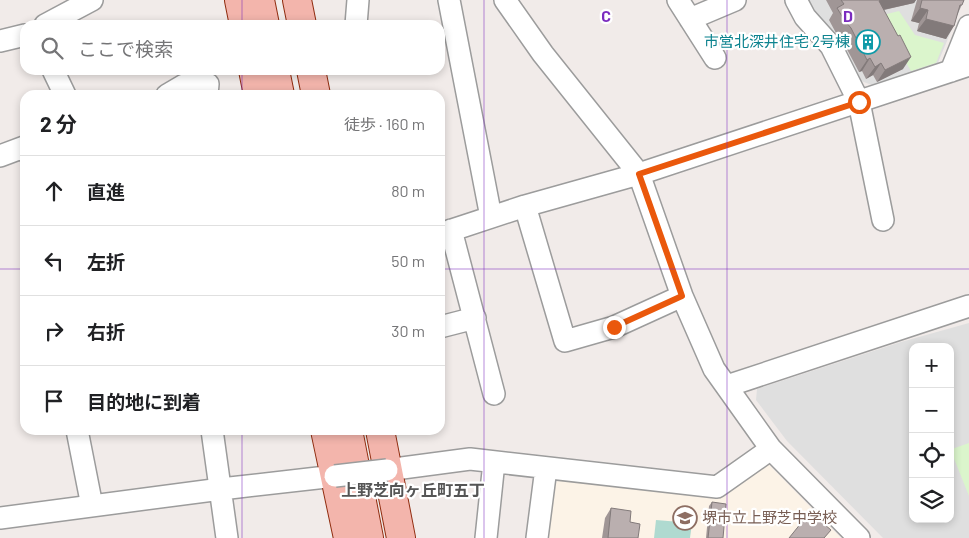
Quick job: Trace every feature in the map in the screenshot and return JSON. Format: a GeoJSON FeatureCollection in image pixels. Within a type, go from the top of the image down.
{"type":"FeatureCollection","features":[{"type":"Feature","properties":{"kind":"main road"},"geometry":{"type":"LineString","coordinates":[[239,0],[243,20]]}},
{"type":"Feature","properties":{"kind":"main road"},"geometry":{"type":"LineString","coordinates":[[260,0],[264,20]]}},
{"type":"Feature","properties":{"kind":"main road"},"geometry":{"type":"LineString","coordinates":[[281,0],[285,20]]}},
{"type":"Feature","properties":{"kind":"main road"},"geometry":{"type":"LineString","coordinates":[[297,0],[301,20]]}},
{"type":"Feature","properties":{"kind":"main road"},"geometry":{"type":"LineString","coordinates":[[254,75],[257,90]]}},
{"type":"Feature","properties":{"kind":"main road"},"geometry":{"type":"LineString","coordinates":[[276,75],[279,90]]}},
{"type":"Feature","properties":{"kind":"main road"},"geometry":{"type":"LineString","coordinates":[[326,435],[348,538]]}},
{"type":"Feature","properties":{"kind":"main road"},"geometry":{"type":"LineString","coordinates":[[349,435],[369,538]]}},
{"type":"Feature","properties":{"kind":"main road"},"geometry":{"type":"LineString","coordinates":[[364,435],[384,538]]}},
{"type":"Feature","properties":{"kind":"main road"},"geometry":{"type":"LineString","coordinates":[[381,435],[401,538]]}},
{"type":"Feature","properties":{"kind":"street"},"geometry":{"type":"LineString","coordinates":[[54,20],[92,0]]}},
{"type":"Feature","properties":{"kind":"street"},"geometry":{"type":"LineString","coordinates":[[356,20],[358,0]]}},
{"type":"Feature","properties":{"kind":"street"},"geometry":{"type":"LineString","coordinates":[[448,0],[492,217]]}},
{"type":"Feature","properties":{"kind":"street"},"geometry":{"type":"LineString","coordinates":[[505,0],[543,54],[639,174],[682,296],[714,369],[771,449],[859,538]]}},
{"type":"Feature","properties":{"kind":"street"},"geometry":{"type":"LineString","coordinates":[[678,0],[715,58]]}},
{"type":"Feature","properties":{"kind":"street"},"geometry":{"type":"LineString","coordinates":[[690,19],[734,0]]}},
{"type":"Feature","properties":{"kind":"street"},"geometry":{"type":"LineString","coordinates":[[796,0],[805,17],[831,46],[859,102],[882,220]]}},
{"type":"Feature","properties":{"kind":"street"},"geometry":{"type":"LineString","coordinates":[[494,394],[475,318],[446,232],[525,206],[639,174],[960,68],[969,26]]}},
{"type":"Feature","properties":{"kind":"street"},"geometry":{"type":"LineString","coordinates":[[0,41],[20,36]]}},
{"type":"Feature","properties":{"kind":"street"},"geometry":{"type":"LineString","coordinates":[[55,75],[62,90]]}},
{"type":"Feature","properties":{"kind":"street"},"geometry":{"type":"LineString","coordinates":[[176,90],[184,85],[208,84],[207,90]]}},
{"type":"Feature","properties":{"kind":"street"},"geometry":{"type":"LineString","coordinates":[[0,156],[20,148]]}},
{"type":"Feature","properties":{"kind":"street"},"geometry":{"type":"LineString","coordinates":[[525,206],[565,341],[614,327],[682,296]]}},
{"type":"Feature","properties":{"kind":"street"},"geometry":{"type":"LineString","coordinates":[[727,386],[969,306]]}},
{"type":"Feature","properties":{"kind":"street"},"geometry":{"type":"LineString","coordinates":[[445,326],[475,318]]}},
{"type":"Feature","properties":{"kind":"street"},"geometry":{"type":"LineString","coordinates":[[78,435],[92,506]]}},
{"type":"Feature","properties":{"kind":"street"},"geometry":{"type":"LineString","coordinates":[[213,435],[227,538]]}},
{"type":"Feature","properties":{"kind":"street"},"geometry":{"type":"LineString","coordinates":[[0,518],[470,459],[717,487],[771,449]]}},
{"type":"Feature","properties":{"kind":"street"},"geometry":{"type":"LineString","coordinates":[[486,538],[494,462]]}},
{"type":"Feature","properties":{"kind":"street"},"geometry":{"type":"LineString","coordinates":[[537,538],[546,468]]}},
{"type":"Feature","properties":{"kind":"shaded area"},"geometry":{"type":"Polygon","coordinates":[[[806,0],[964,0],[937,65],[872,85],[861,81],[831,30],[810,8],[806,0]]]}},
{"type":"Feature","properties":{"kind":"shaded area"},"geometry":{"type":"Polygon","coordinates":[[[899,11],[915,35],[944,43],[936,63],[911,71],[879,16],[899,11]]]}},
{"type":"Feature","properties":{"kind":"shaded area"},"geometry":{"type":"Polygon","coordinates":[[[969,323],[969,538],[883,538],[787,441],[756,400],[757,389],[901,342],[969,323]]]}},
{"type":"Feature","properties":{"kind":"shaded area"},"geometry":{"type":"Polygon","coordinates":[[[969,443],[969,496],[954,458],[954,448],[969,443]]]}},
{"type":"Feature","properties":{"kind":"shaded area","name":"堺市立上野芝中学校"},"geometry":{"type":"Polygon","coordinates":[[[767,463],[841,538],[547,538],[554,486],[558,480],[723,497],[761,464],[767,463]]]}},
{"type":"Feature","properties":{"kind":"shaded area"},"geometry":{"type":"Polygon","coordinates":[[[656,520],[692,523],[690,538],[654,538],[656,520]]]}},
{"type":"Feature","properties":{"kind":"building"},"geometry":{"type":"Polygon","coordinates":[[[841,0],[881,0],[879,1],[911,57],[885,70],[881,63],[875,67],[870,58],[867,60],[851,28],[837,8],[844,4],[841,0]]]}},
{"type":"Feature","properties":{"kind":"building"},"geometry":{"type":"Polygon","coordinates":[[[922,0],[964,0],[962,5],[960,5],[954,26],[926,19],[928,10],[920,8],[922,0]]]}},
{"type":"Feature","properties":{"kind":"building"},"geometry":{"type":"Polygon","coordinates":[[[712,502],[726,504],[723,538],[708,538],[712,502]]]}},
{"type":"Feature","properties":{"kind":"building"},"geometry":{"type":"Polygon","coordinates":[[[611,508],[631,511],[630,522],[640,524],[638,538],[608,538],[611,508]]]}},
{"type":"Feature","properties":{"kind":"building"},"geometry":{"type":"Polygon","coordinates":[[[810,512],[831,530],[824,538],[789,538],[810,512]]]}},
{"type":"Feature","properties":{"kind":"place","name":"市営北深井住宅 2号棟"},"geometry":{"type":"Point","coordinates":[868,42]}},
{"type":"Feature","properties":{"kind":"place","name":"堺市立上野芝中学校"},"geometry":{"type":"Point","coordinates":[685,518]}},
{"type":"Feature","properties":{"kind":"district","name":"上野芝向ヶ丘町五丁"},"geometry":{"type":"Point","coordinates":[413,490]}},
{"type":"Feature","properties":{"kind":"route"},"geometry":{"type":"LineString","coordinates":[[614,327],[682,296],[639,174],[859,102]]}}]}
